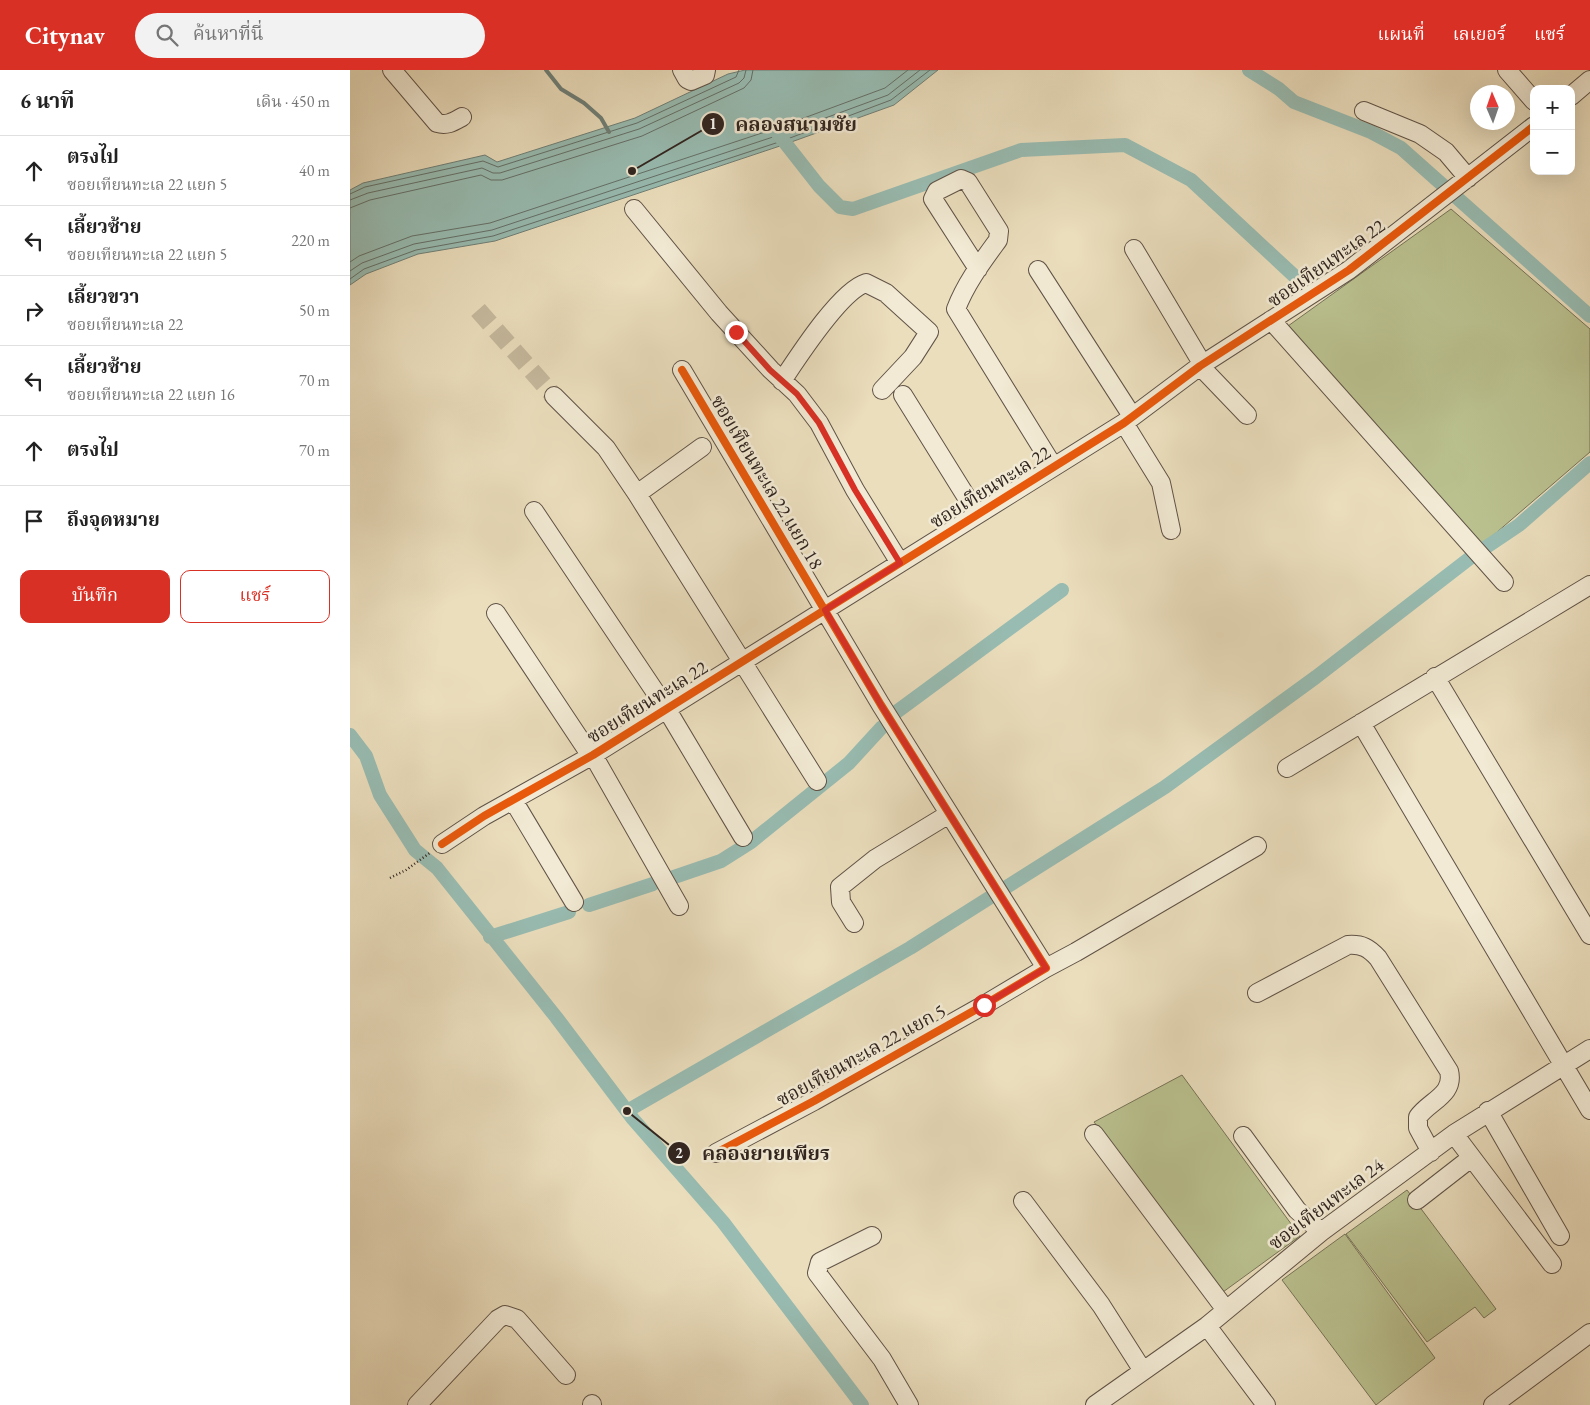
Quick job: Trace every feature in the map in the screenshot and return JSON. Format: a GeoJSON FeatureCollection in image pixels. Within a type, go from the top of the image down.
{"type":"FeatureCollection","features":[{"type":"Feature","properties":{"kind":"street"},"geometry":{"type":"LineString","coordinates":[[385,70],[397,92]]}},
{"type":"Feature","properties":{"kind":"street"},"geometry":{"type":"LineString","coordinates":[[385,70],[437,123],[450,124],[462,117]]}},
{"type":"Feature","properties":{"kind":"street"},"geometry":{"type":"LineString","coordinates":[[682,70],[687,79],[692,81],[704,75],[706,70]]}},
{"type":"Feature","properties":{"kind":"street"},"geometry":{"type":"LineString","coordinates":[[1507,70],[1530,96]]}},
{"type":"Feature","properties":{"kind":"street"},"geometry":{"type":"LineString","coordinates":[[1575,93],[1590,80]]}},
{"type":"Feature","properties":{"kind":"street"},"geometry":{"type":"LineString","coordinates":[[1364,111],[1420,134],[1446,152],[1455,188]]}},
{"type":"Feature","properties":{"kind":"street","name":"ซอยเทียนทะเล 22"},"geometry":{"type":"LineString","coordinates":[[442,844],[513,800],[592,756],[1128,420],[1202,365],[1349,270],[1530,129]]}},
{"type":"Feature","properties":{"kind":"street"},"geometry":{"type":"LineString","coordinates":[[978,269],[933,200],[937,191],[961,179],[968,182],[999,231],[998,240],[978,269],[964,287],[956,309],[1053,466]]}},
{"type":"Feature","properties":{"kind":"street"},"geometry":{"type":"LineString","coordinates":[[634,209],[719,313],[819,423],[855,490],[900,563]]}},
{"type":"Feature","properties":{"kind":"street"},"geometry":{"type":"LineString","coordinates":[[1134,249],[1202,365],[1247,415]]}},
{"type":"Feature","properties":{"kind":"street"},"geometry":{"type":"LineString","coordinates":[[1038,270],[1128,420],[1161,483],[1172,530]]}},
{"type":"Feature","properties":{"kind":"street"},"geometry":{"type":"LineString","coordinates":[[782,381],[808,343],[836,308],[854,289],[866,283],[886,293],[929,332],[912,357],[882,390]]}},
{"type":"Feature","properties":{"kind":"street"},"geometry":{"type":"LineString","coordinates":[[1271,320],[1504,582]]}},
{"type":"Feature","properties":{"kind":"street","name":"ซอยเทียนทะเล 22 แยก 18"},"geometry":{"type":"LineString","coordinates":[[682,370],[788,552],[825,610]]}},
{"type":"Feature","properties":{"kind":"street"},"geometry":{"type":"LineString","coordinates":[[554,396],[606,448],[637,494],[817,781]]}},
{"type":"Feature","properties":{"kind":"street"},"geometry":{"type":"LineString","coordinates":[[903,396],[977,514]]}},
{"type":"Feature","properties":{"kind":"street"},"geometry":{"type":"LineString","coordinates":[[637,494],[702,447]]}},
{"type":"Feature","properties":{"kind":"street"},"geometry":{"type":"LineString","coordinates":[[534,511],[666,708],[744,837]]}},
{"type":"Feature","properties":{"kind":"street"},"geometry":{"type":"LineString","coordinates":[[1287,768],[1362,724],[1434,677],[1590,585]]}},
{"type":"Feature","properties":{"kind":"street"},"geometry":{"type":"LineString","coordinates":[[825,610],[949,814],[1046,968]]}},
{"type":"Feature","properties":{"kind":"street"},"geometry":{"type":"LineString","coordinates":[[496,613],[592,756],[679,906]]}},
{"type":"Feature","properties":{"kind":"street"},"geometry":{"type":"LineString","coordinates":[[1434,677],[1590,935]]}},
{"type":"Feature","properties":{"kind":"street"},"geometry":{"type":"LineString","coordinates":[[1362,724],[1590,1110]]}},
{"type":"Feature","properties":{"kind":"street"},"geometry":{"type":"LineString","coordinates":[[513,800],[574,902]]}},
{"type":"Feature","properties":{"kind":"street"},"geometry":{"type":"LineString","coordinates":[[854,923],[841,902],[840,887],[875,859],[949,814]]}},
{"type":"Feature","properties":{"kind":"street","name":"ซอยเทียนทะเล 22 แยก 5"},"geometry":{"type":"LineString","coordinates":[[716,1153],[984,1005],[1257,846]]}},
{"type":"Feature","properties":{"kind":"street"},"geometry":{"type":"LineString","coordinates":[[1258,994],[1348,945],[1358,944],[1369,948],[1378,958],[1449,1071],[1451,1079],[1445,1093],[1418,1117],[1418,1128],[1431,1152]]}},
{"type":"Feature","properties":{"kind":"street","name":"ซอยเทียนทะเล 24"},"geometry":{"type":"LineString","coordinates":[[1095,1405],[1207,1326],[1321,1232],[1454,1134],[1590,1049]]}},
{"type":"Feature","properties":{"kind":"street"},"geometry":{"type":"LineString","coordinates":[[1488,1111],[1560,1236]]}},
{"type":"Feature","properties":{"kind":"street"},"geometry":{"type":"LineString","coordinates":[[1094,1134],[1226,1310]]}},
{"type":"Feature","properties":{"kind":"street"},"geometry":{"type":"LineString","coordinates":[[1454,1134],[1552,1264]]}},
{"type":"Feature","properties":{"kind":"street"},"geometry":{"type":"LineString","coordinates":[[1243,1136],[1297,1210],[1321,1232]]}},
{"type":"Feature","properties":{"kind":"street"},"geometry":{"type":"LineString","coordinates":[[1417,1200],[1471,1158]]}},
{"type":"Feature","properties":{"kind":"street"},"geometry":{"type":"LineString","coordinates":[[1023,1201],[1101,1305],[1144,1371]]}},
{"type":"Feature","properties":{"kind":"street"},"geometry":{"type":"LineString","coordinates":[[872,1236],[820,1262],[817,1273],[882,1360],[908,1405]]}},
{"type":"Feature","properties":{"kind":"street"},"geometry":{"type":"LineString","coordinates":[[417,1405],[498,1319],[505,1315],[517,1319],[566,1375]]}},
{"type":"Feature","properties":{"kind":"street"},"geometry":{"type":"LineString","coordinates":[[1207,1326],[1266,1405]]}},
{"type":"Feature","properties":{"kind":"street"},"geometry":{"type":"LineString","coordinates":[[1493,1405],[1590,1332]]}},
{"type":"Feature","properties":{"kind":"path"},"geometry":{"type":"LineString","coordinates":[[390,878],[418,862]]}},
{"type":"Feature","properties":{"kind":"green space"},"geometry":{"type":"Polygon","coordinates":[[[1451,209],[1590,329],[1590,452],[1482,545],[1288,326],[1451,209]]]}},
{"type":"Feature","properties":{"kind":"green space"},"geometry":{"type":"Polygon","coordinates":[[[1182,1075],[1300,1236],[1223,1292],[1094,1122],[1182,1075]]]}},
{"type":"Feature","properties":{"kind":"green space"},"geometry":{"type":"Polygon","coordinates":[[[1407,1190],[1496,1309],[1484,1318],[1475,1307],[1427,1342],[1346,1234],[1407,1190]]]}},
{"type":"Feature","properties":{"kind":"green space"},"geometry":{"type":"Polygon","coordinates":[[[1345,1234],[1435,1358],[1376,1405],[1282,1280],[1345,1234]]]}},
{"type":"Feature","properties":{"kind":"water"},"geometry":{"type":"Polygon","coordinates":[[[745,70],[938,70],[894,105],[783,145],[495,241],[418,254],[366,274],[350,285],[350,190],[363,183],[485,155],[497,162],[635,118],[728,74],[745,70]]]}},
{"type":"Feature","properties":{"kind":"waterway"},"geometry":{"type":"LineString","coordinates":[[546,70],[561,89],[584,103],[601,118],[609,132]]}},
{"type":"Feature","properties":{"kind":"waterway"},"geometry":{"type":"LineString","coordinates":[[1249,70],[1279,89],[1294,102],[1371,132],[1401,148],[1590,316]]}},
{"type":"Feature","properties":{"kind":"waterway"},"geometry":{"type":"LineString","coordinates":[[775,130],[819,186],[840,207],[853,209],[1021,150],[1125,145],[1191,180],[1303,284]]}},
{"type":"Feature","properties":{"kind":"waterway"},"geometry":{"type":"LineString","coordinates":[[627,1111],[910,948],[1165,787],[1316,677],[1470,558],[1519,525],[1590,463]]}},
{"type":"Feature","properties":{"kind":"waterway"},"geometry":{"type":"LineString","coordinates":[[895,713],[1062,590]]}},
{"type":"Feature","properties":{"kind":"waterway"},"geometry":{"type":"LineString","coordinates":[[674,877],[721,861],[751,842],[849,763],[882,727]]}},
{"type":"Feature","properties":{"kind":"waterway"},"geometry":{"type":"LineString","coordinates":[[350,735],[366,756],[380,795],[415,850],[437,868],[556,1017],[633,1119],[723,1222],[862,1405]]}},
{"type":"Feature","properties":{"kind":"waterway"},"geometry":{"type":"LineString","coordinates":[[589,905],[653,884]]}},
{"type":"Feature","properties":{"kind":"waterway"},"geometry":{"type":"LineString","coordinates":[[490,937],[569,912]]}},
{"type":"Feature","properties":{"kind":"tunnel"},"geometry":{"type":"LineString","coordinates":[[478,310],[554,396]]}},
{"type":"Feature","properties":{"kind":"cycle path"},"geometry":{"type":"LineString","coordinates":[[442,844],[484,816],[593,755],[1124,423],[1200,366],[1349,270],[1530,129]]}},
{"type":"Feature","properties":{"kind":"cycle path"},"geometry":{"type":"LineString","coordinates":[[682,370],[881,705],[1046,968],[814,1101],[716,1153]]}},
{"type":"Feature","properties":{"kind":"place","name":"คลองสนามชัย"},"geometry":{"type":"Point","coordinates":[632,171]}},
{"type":"Feature","properties":{"kind":"place","name":"คลองยายเพียร"},"geometry":{"type":"Point","coordinates":[627,1111]}},
{"type":"Feature","properties":{"kind":"route"},"geometry":{"type":"LineString","coordinates":[[736,332],[770,370],[797,394],[819,423],[855,490],[900,563],[825,610],[881,705],[1046,968],[1038,971],[984,1005]]}}]}
